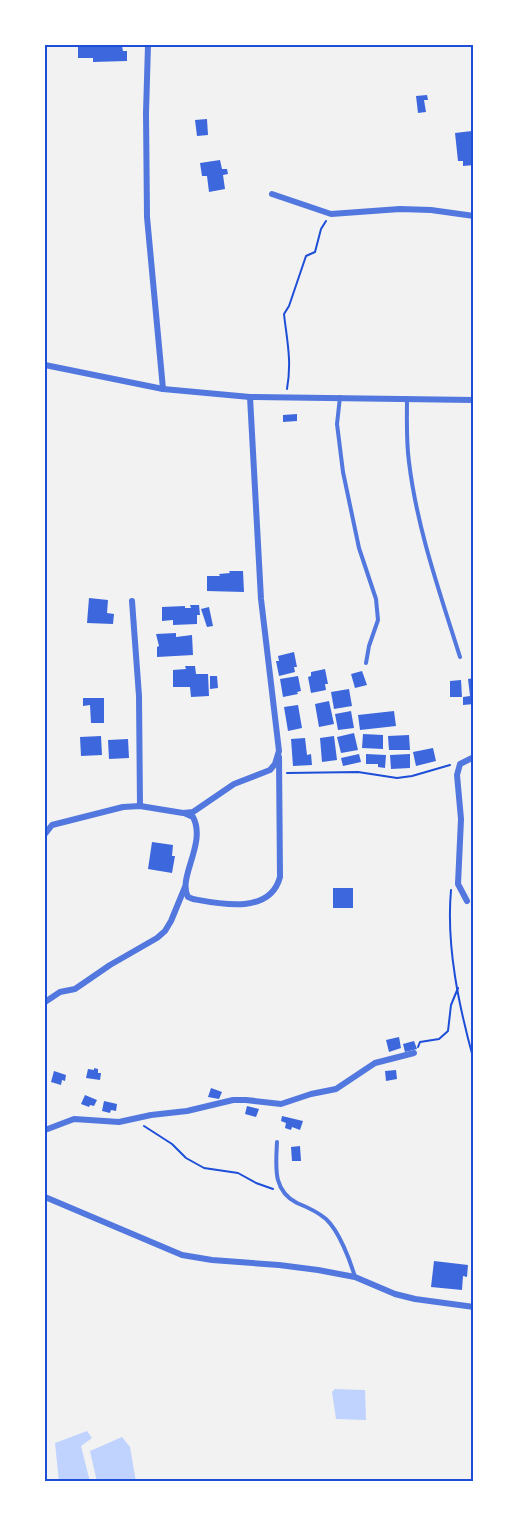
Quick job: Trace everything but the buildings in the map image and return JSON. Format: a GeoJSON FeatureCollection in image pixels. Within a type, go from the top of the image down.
{"type":"FeatureCollection","features":[{"type":"Feature","properties":{"kind":"street"},"geometry":{"type":"LineString","coordinates":[[148,45],[147,217],[164,388]]}},
{"type":"Feature","properties":{"kind":"street"},"geometry":{"type":"LineString","coordinates":[[272,194],[331,214],[400,209],[431,210],[474,216]]}},
{"type":"Feature","properties":{"kind":"street"},"geometry":{"type":"LineString","coordinates":[[45,364],[164,388],[250,397],[474,399]]}},
{"type":"Feature","properties":{"kind":"street"},"geometry":{"type":"LineString","coordinates":[[186,887],[186,893],[193,899],[234,906],[252,902],[274,890],[280,877],[279,751],[261,599],[250,397]]}},
{"type":"Feature","properties":{"kind":"street"},"geometry":{"type":"LineString","coordinates":[[132,600],[139,696],[140,806]]}},
{"type":"Feature","properties":{"kind":"street"},"geometry":{"type":"LineString","coordinates":[[183,813],[193,812],[200,808],[240,780],[270,770],[275,764],[279,751]]}},
{"type":"Feature","properties":{"kind":"street"},"geometry":{"type":"LineString","coordinates":[[467,901],[459,890],[458,876],[461,819],[458,775],[460,764],[474,757]]}},
{"type":"Feature","properties":{"kind":"street"},"geometry":{"type":"LineString","coordinates":[[45,834],[49,826],[94,813],[140,806],[183,813],[193,817],[197,830],[186,887],[165,930],[157,938],[110,965],[75,989],[60,992],[45,1002]]}},
{"type":"Feature","properties":{"kind":"street"},"geometry":{"type":"LineString","coordinates":[[45,1130],[74,1119],[118,1122],[187,1111],[232,1100],[281,1104],[336,1089],[375,1063],[414,1053]]}},
{"type":"Feature","properties":{"kind":"street"},"geometry":{"type":"LineString","coordinates":[[45,1197],[182,1255],[212,1260],[279,1264],[355,1277],[384,1290],[415,1299],[474,1307]]}},
{"type":"Feature","properties":{"kind":"lane"},"geometry":{"type":"LineString","coordinates":[[340,397],[337,424],[343,472],[359,548],[376,599],[378,620],[366,663]]}},
{"type":"Feature","properties":{"kind":"lane"},"geometry":{"type":"LineString","coordinates":[[407,397],[409,462],[418,513],[428,554],[460,657]]}},
{"type":"Feature","properties":{"kind":"lane"},"geometry":{"type":"LineString","coordinates":[[277,1142],[277,1180],[284,1193],[326,1219],[346,1252],[355,1277]]}},
{"type":"Feature","properties":{"kind":"path"},"geometry":{"type":"LineString","coordinates":[[285,398],[290,371],[290,348],[284,314],[289,306],[306,256],[315,252],[321,229],[331,214]]}},
{"type":"Feature","properties":{"kind":"path"},"geometry":{"type":"LineString","coordinates":[[279,774],[358,772],[397,778],[464,761]]}},
{"type":"Feature","properties":{"kind":"path"},"geometry":{"type":"LineString","coordinates":[[458,876],[450,890],[449,920],[458,988],[474,1061]]}},
{"type":"Feature","properties":{"kind":"path"},"geometry":{"type":"LineString","coordinates":[[414,1053],[417,1052],[420,1042],[439,1039],[448,1031],[451,1005],[458,988]]}},
{"type":"Feature","properties":{"kind":"path"},"geometry":{"type":"LineString","coordinates":[[136,1119],[157,1136],[172,1144],[186,1158],[204,1168],[238,1173],[255,1183],[284,1193]]}},
{"type":"Feature","properties":{"kind":"water"},"geometry":{"type":"Polygon","coordinates":[[[335,1389],[365,1390],[366,1420],[336,1419],[332,1392],[335,1389]]]}},
{"type":"Feature","properties":{"kind":"water"},"geometry":{"type":"Polygon","coordinates":[[[87,1431],[92,1438],[81,1446],[90,1482],[59,1482],[55,1443],[87,1431]]]}},
{"type":"Feature","properties":{"kind":"water"},"geometry":{"type":"Polygon","coordinates":[[[122,1437],[130,1447],[136,1482],[97,1482],[90,1451],[122,1437]]]}}]}
